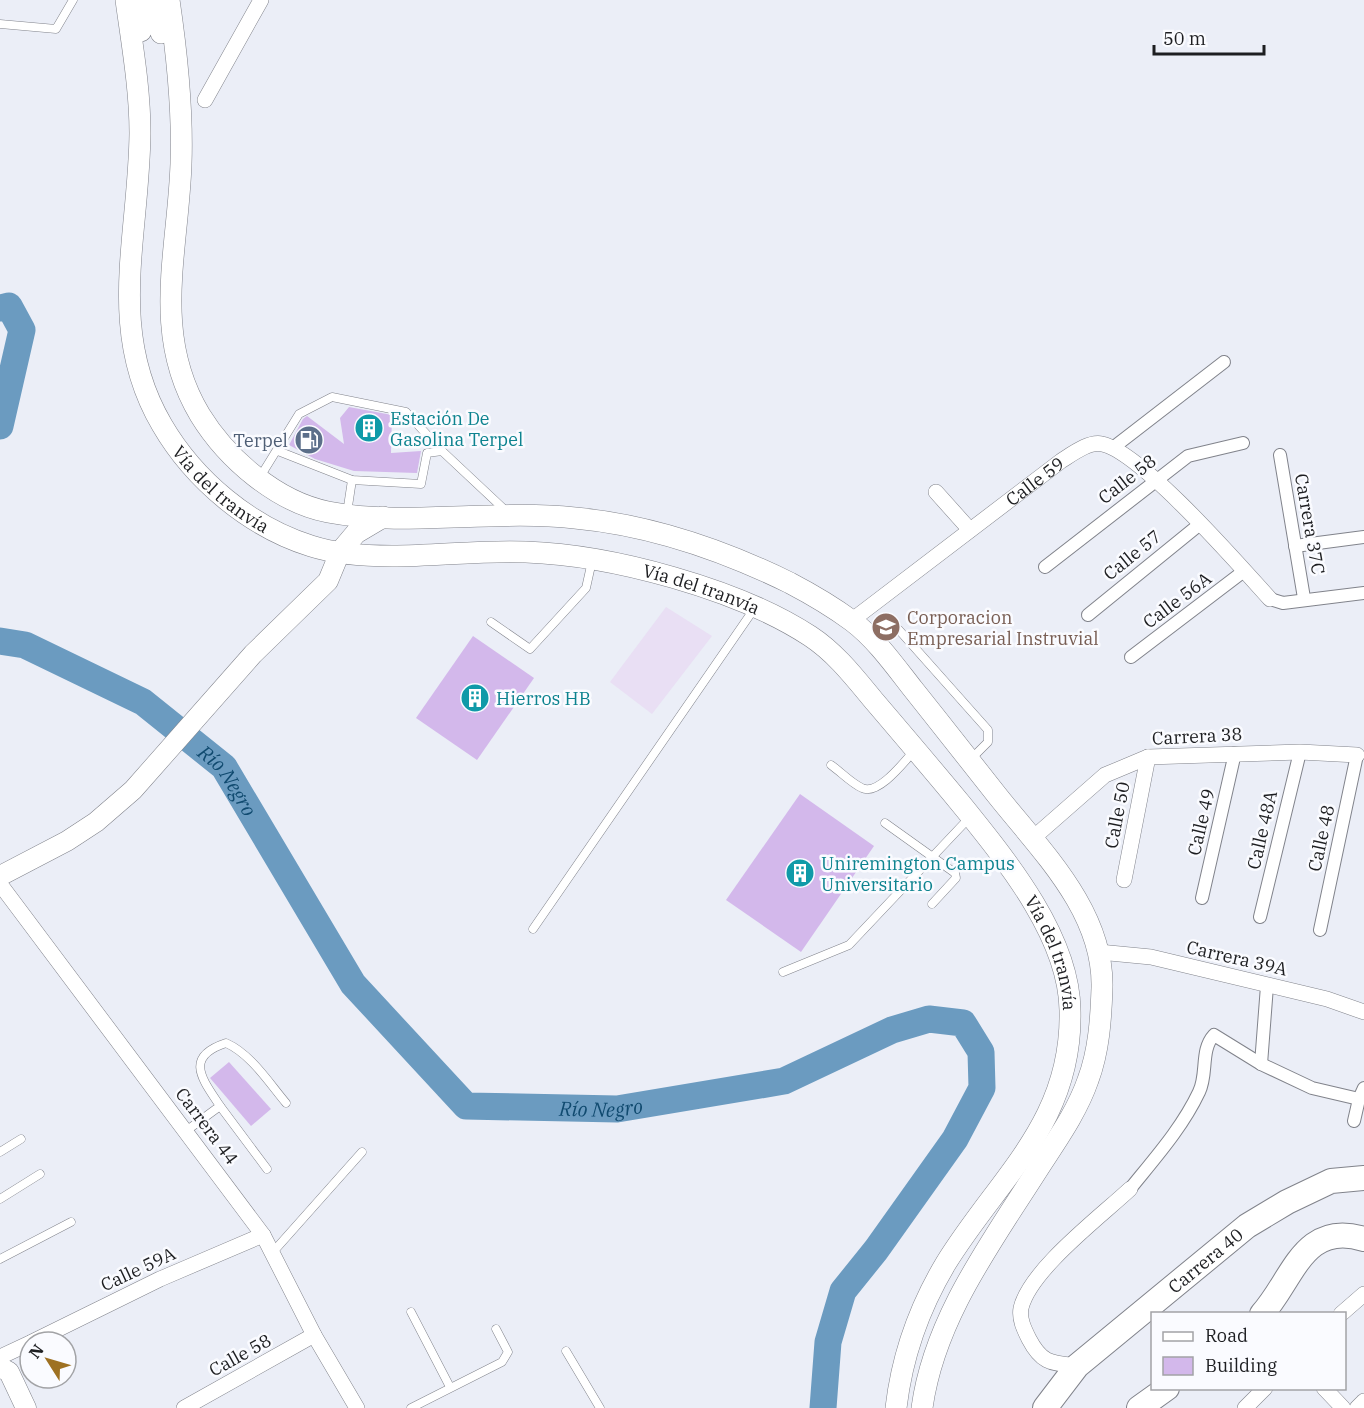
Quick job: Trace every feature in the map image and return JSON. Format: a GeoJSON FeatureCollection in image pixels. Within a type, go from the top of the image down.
{"type":"FeatureCollection","features":[{"type":"Feature","properties":{"kind":"main road","name":"Vía del tranvía"},"geometry":{"type":"LineString","coordinates":[[126,0],[140,131],[129,321],[134,358],[142,388],[180,454],[226,499],[256,521],[286,537],[314,548],[393,556],[527,552],[593,559],[685,581],[755,608],[810,636],[839,658],[916,750],[1004,858],[1032,902],[1061,961],[1067,980],[1070,1005],[1066,1062],[1058,1094],[1017,1167],[947,1262],[924,1306],[908,1346],[896,1408]]}},
{"type":"Feature","properties":{"kind":"main road","name":"Vía del tranvía"},"geometry":{"type":"LineString","coordinates":[[169,0],[180,93],[181,166],[169,304],[173,340],[182,375],[202,418],[222,444],[259,478],[291,498],[324,512],[383,517],[509,514],[615,522],[705,548],[795,586],[859,627],[885,653],[1078,901],[1099,951],[1102,989],[1095,1057],[1079,1102],[1063,1131],[977,1265],[952,1313],[938,1350],[922,1408]]}},
{"type":"Feature","properties":{"kind":"main road"},"geometry":{"type":"LineString","coordinates":[[138,96],[148,85],[139,12],[141,6],[146,3],[151,3],[159,9],[167,82],[180,93]]}},
{"type":"Feature","properties":{"kind":"main road"},"geometry":{"type":"LineString","coordinates":[[324,512],[340,552],[356,533],[383,517]]}},
{"type":"Feature","properties":{"kind":"main road","name":"Carrera 40"},"geometry":{"type":"LineString","coordinates":[[1045,1408],[1077,1366],[1247,1226],[1287,1202],[1331,1181],[1364,1178]]}},
{"type":"Feature","properties":{"kind":"main road"},"geometry":{"type":"LineString","coordinates":[[1263,1312],[1308,1247],[1337,1236],[1364,1239]]}},
{"type":"Feature","properties":{"kind":"main road"},"geometry":{"type":"LineString","coordinates":[[1139,1408],[1166,1390]]}},
{"type":"Feature","properties":{"kind":"street"},"geometry":{"type":"LineString","coordinates":[[205,100],[261,0]]}},
{"type":"Feature","properties":{"kind":"street"},"geometry":{"type":"LineString","coordinates":[[1224,362],[1114,447],[1156,480],[1270,599],[1283,603],[1304,598],[1364,592]]}},
{"type":"Feature","properties":{"kind":"street","name":"Calle 58"},"geometry":{"type":"LineString","coordinates":[[1045,567],[1188,456],[1243,442]]}},
{"type":"Feature","properties":{"kind":"street","name":"Calle 59"},"geometry":{"type":"LineString","coordinates":[[859,627],[970,530],[1061,461],[1082,448],[1100,443],[1114,447]]}},
{"type":"Feature","properties":{"kind":"street","name":"Carrera 37C"},"geometry":{"type":"LineString","coordinates":[[1280,455],[1304,598]]}},
{"type":"Feature","properties":{"kind":"street"},"geometry":{"type":"LineString","coordinates":[[936,492],[970,530]]}},
{"type":"Feature","properties":{"kind":"street","name":"Calle 57"},"geometry":{"type":"LineString","coordinates":[[1088,615],[1200,524]]}},
{"type":"Feature","properties":{"kind":"street"},"geometry":{"type":"LineString","coordinates":[[1295,546],[1364,537]]}},
{"type":"Feature","properties":{"kind":"street"},"geometry":{"type":"LineString","coordinates":[[0,876],[67,841],[96,822],[146,776],[210,700],[253,654],[328,581],[340,552]]}},
{"type":"Feature","properties":{"kind":"street","name":"Calle 56A"},"geometry":{"type":"LineString","coordinates":[[1131,657],[1244,571]]}},
{"type":"Feature","properties":{"kind":"street","name":"Carrera 38"},"geometry":{"type":"LineString","coordinates":[[1032,839],[1105,775],[1148,757],[1300,752],[1357,755]]}},
{"type":"Feature","properties":{"kind":"street","name":"Calle 48A"},"geometry":{"type":"LineString","coordinates":[[1260,917],[1300,752]]}},
{"type":"Feature","properties":{"kind":"street","name":"Calle 49"},"geometry":{"type":"LineString","coordinates":[[1202,898],[1235,753]]}},
{"type":"Feature","properties":{"kind":"street","name":"Calle 48"},"geometry":{"type":"LineString","coordinates":[[1320,930],[1357,755]]}},
{"type":"Feature","properties":{"kind":"street","name":"Calle 50"},"geometry":{"type":"LineString","coordinates":[[1124,880],[1148,757]]}},
{"type":"Feature","properties":{"kind":"street","name":"Carrera 44"},"geometry":{"type":"LineString","coordinates":[[0,884],[263,1235],[315,1335],[357,1408]]}},
{"type":"Feature","properties":{"kind":"street","name":"Carrera 39A"},"geometry":{"type":"LineString","coordinates":[[1099,951],[1151,957],[1327,999],[1364,1012]]}},
{"type":"Feature","properties":{"kind":"street"},"geometry":{"type":"LineString","coordinates":[[1262,1064],[1267,986]]}},
{"type":"Feature","properties":{"kind":"street"},"geometry":{"type":"LineString","coordinates":[[1077,1366],[1050,1363],[1037,1354],[1022,1326],[1021,1310],[1027,1291],[1041,1272],[1130,1190],[1178,1129],[1201,1089],[1208,1041],[1214,1035],[1262,1064],[1312,1088],[1361,1093],[1354,1121]]}},
{"type":"Feature","properties":{"kind":"street","name":"Calle 59A"},"geometry":{"type":"LineString","coordinates":[[56,1330],[160,1279],[263,1235]]}},
{"type":"Feature","properties":{"kind":"street"},"geometry":{"type":"LineString","coordinates":[[1343,1312],[1364,1294]]}},
{"type":"Feature","properties":{"kind":"street","name":"Calle 58"},"geometry":{"type":"LineString","coordinates":[[184,1408],[315,1335]]}},
{"type":"Feature","properties":{"kind":"street","name":"Calle 59A"},"geometry":{"type":"LineString","coordinates":[[6,1362],[18,1352]]}},
{"type":"Feature","properties":{"kind":"street"},"geometry":{"type":"LineString","coordinates":[[6,1362],[22,1405]]}},
{"type":"Feature","properties":{"kind":"street"},"geometry":{"type":"LineString","coordinates":[[1245,1408],[1264,1390]]}},
{"type":"Feature","properties":{"kind":"street"},"geometry":{"type":"LineString","coordinates":[[1325,1390],[1343,1408]]}},
{"type":"Feature","properties":{"kind":"street"},"geometry":{"type":"LineString","coordinates":[[1357,1408],[1364,1401]]}},
{"type":"Feature","properties":{"kind":"lane"},"geometry":{"type":"LineString","coordinates":[[0,24],[56,29],[73,0]]}},
{"type":"Feature","properties":{"kind":"lane"},"geometry":{"type":"LineString","coordinates":[[259,478],[278,451],[299,414],[332,397],[406,412],[442,451],[509,514]]}},
{"type":"Feature","properties":{"kind":"lane"},"geometry":{"type":"LineString","coordinates":[[278,451],[352,480],[421,484],[427,453],[442,451]]}},
{"type":"Feature","properties":{"kind":"lane"},"geometry":{"type":"LineString","coordinates":[[347,515],[352,480]]}},
{"type":"Feature","properties":{"kind":"lane"},"geometry":{"type":"LineString","coordinates":[[491,622],[530,649],[586,588],[593,559]]}},
{"type":"Feature","properties":{"kind":"lane"},"geometry":{"type":"LineString","coordinates":[[533,929],[755,608]]}},
{"type":"Feature","properties":{"kind":"lane"},"geometry":{"type":"LineString","coordinates":[[859,627],[881,622],[890,623],[899,630],[988,730],[988,742],[969,760]]}},
{"type":"Feature","properties":{"kind":"lane"},"geometry":{"type":"LineString","coordinates":[[831,765],[862,788],[869,790],[878,787],[916,750]]}},
{"type":"Feature","properties":{"kind":"lane"},"geometry":{"type":"LineString","coordinates":[[783,972],[849,945],[971,816]]}},
{"type":"Feature","properties":{"kind":"lane"},"geometry":{"type":"LineString","coordinates":[[885,823],[955,873],[956,878],[932,904]]}},
{"type":"Feature","properties":{"kind":"lane"},"geometry":{"type":"LineString","coordinates":[[267,1169],[200,1075],[198,1067],[201,1060],[216,1046],[226,1042],[237,1047],[286,1103]]}},
{"type":"Feature","properties":{"kind":"lane"},"geometry":{"type":"LineString","coordinates":[[186,1131],[220,1106]]}},
{"type":"Feature","properties":{"kind":"lane"},"geometry":{"type":"LineString","coordinates":[[0,1152],[21,1139]]}},
{"type":"Feature","properties":{"kind":"lane"},"geometry":{"type":"LineString","coordinates":[[273,1252],[362,1152]]}},
{"type":"Feature","properties":{"kind":"lane"},"geometry":{"type":"LineString","coordinates":[[0,1199],[40,1174]]}},
{"type":"Feature","properties":{"kind":"lane"},"geometry":{"type":"LineString","coordinates":[[0,1259],[71,1222]]}},
{"type":"Feature","properties":{"kind":"lane"},"geometry":{"type":"LineString","coordinates":[[411,1312],[450,1387]]}},
{"type":"Feature","properties":{"kind":"lane"},"geometry":{"type":"LineString","coordinates":[[411,1408],[507,1357],[508,1352],[496,1329]]}},
{"type":"Feature","properties":{"kind":"lane"},"geometry":{"type":"LineString","coordinates":[[566,1351],[600,1408]]}},
{"type":"Feature","properties":{"kind":"shaded area"},"geometry":{"type":"Polygon","coordinates":[[[666,607],[712,636],[652,714],[610,682],[666,607]]]}},
{"type":"Feature","properties":{"kind":"building"},"geometry":{"type":"Polygon","coordinates":[[[349,407],[392,415],[391,453],[421,451],[417,473],[354,471],[315,459],[289,445],[303,419],[307,416],[344,444],[340,418],[349,407]]]}},
{"type":"Feature","properties":{"kind":"building","name":"Hierros HB"},"geometry":{"type":"Polygon","coordinates":[[[473,636],[534,678],[477,760],[416,718],[473,636]]]}},
{"type":"Feature","properties":{"kind":"building","name":"Uniremington Campus Universitario"},"geometry":{"type":"Polygon","coordinates":[[[800,794],[874,846],[801,952],[726,900],[800,794]]]}},
{"type":"Feature","properties":{"kind":"building"},"geometry":{"type":"Polygon","coordinates":[[[229,1062],[271,1109],[251,1126],[210,1078],[229,1062]]]}},
{"type":"Feature","properties":{"kind":"waterway","name":"Río Negro"},"geometry":{"type":"LineString","coordinates":[[0,308],[9,306],[22,330],[0,426]]}},
{"type":"Feature","properties":{"kind":"waterway","name":"Río Negro"},"geometry":{"type":"LineString","coordinates":[[0,641],[25,645],[143,702],[224,767],[353,984],[466,1106],[617,1109],[784,1081],[892,1030],[929,1019],[963,1023],[981,1052],[982,1088],[955,1139],[876,1250],[843,1291],[828,1342],[823,1408]]}},
{"type":"Feature","properties":{"kind":"place","name":"Estación De Gasolina Terpel"},"geometry":{"type":"Point","coordinates":[369,428]}},
{"type":"Feature","properties":{"kind":"place","name":"Terpel"},"geometry":{"type":"Point","coordinates":[309,440]}},
{"type":"Feature","properties":{"kind":"place","name":"Corporacion Empresarial Instruvial"},"geometry":{"type":"Point","coordinates":[886,627]}},
{"type":"Feature","properties":{"kind":"place","name":"Hierros HB"},"geometry":{"type":"Point","coordinates":[475,698]}},
{"type":"Feature","properties":{"kind":"place","name":"Uniremington Campus Universitario"},"geometry":{"type":"Point","coordinates":[800,873]}}]}
